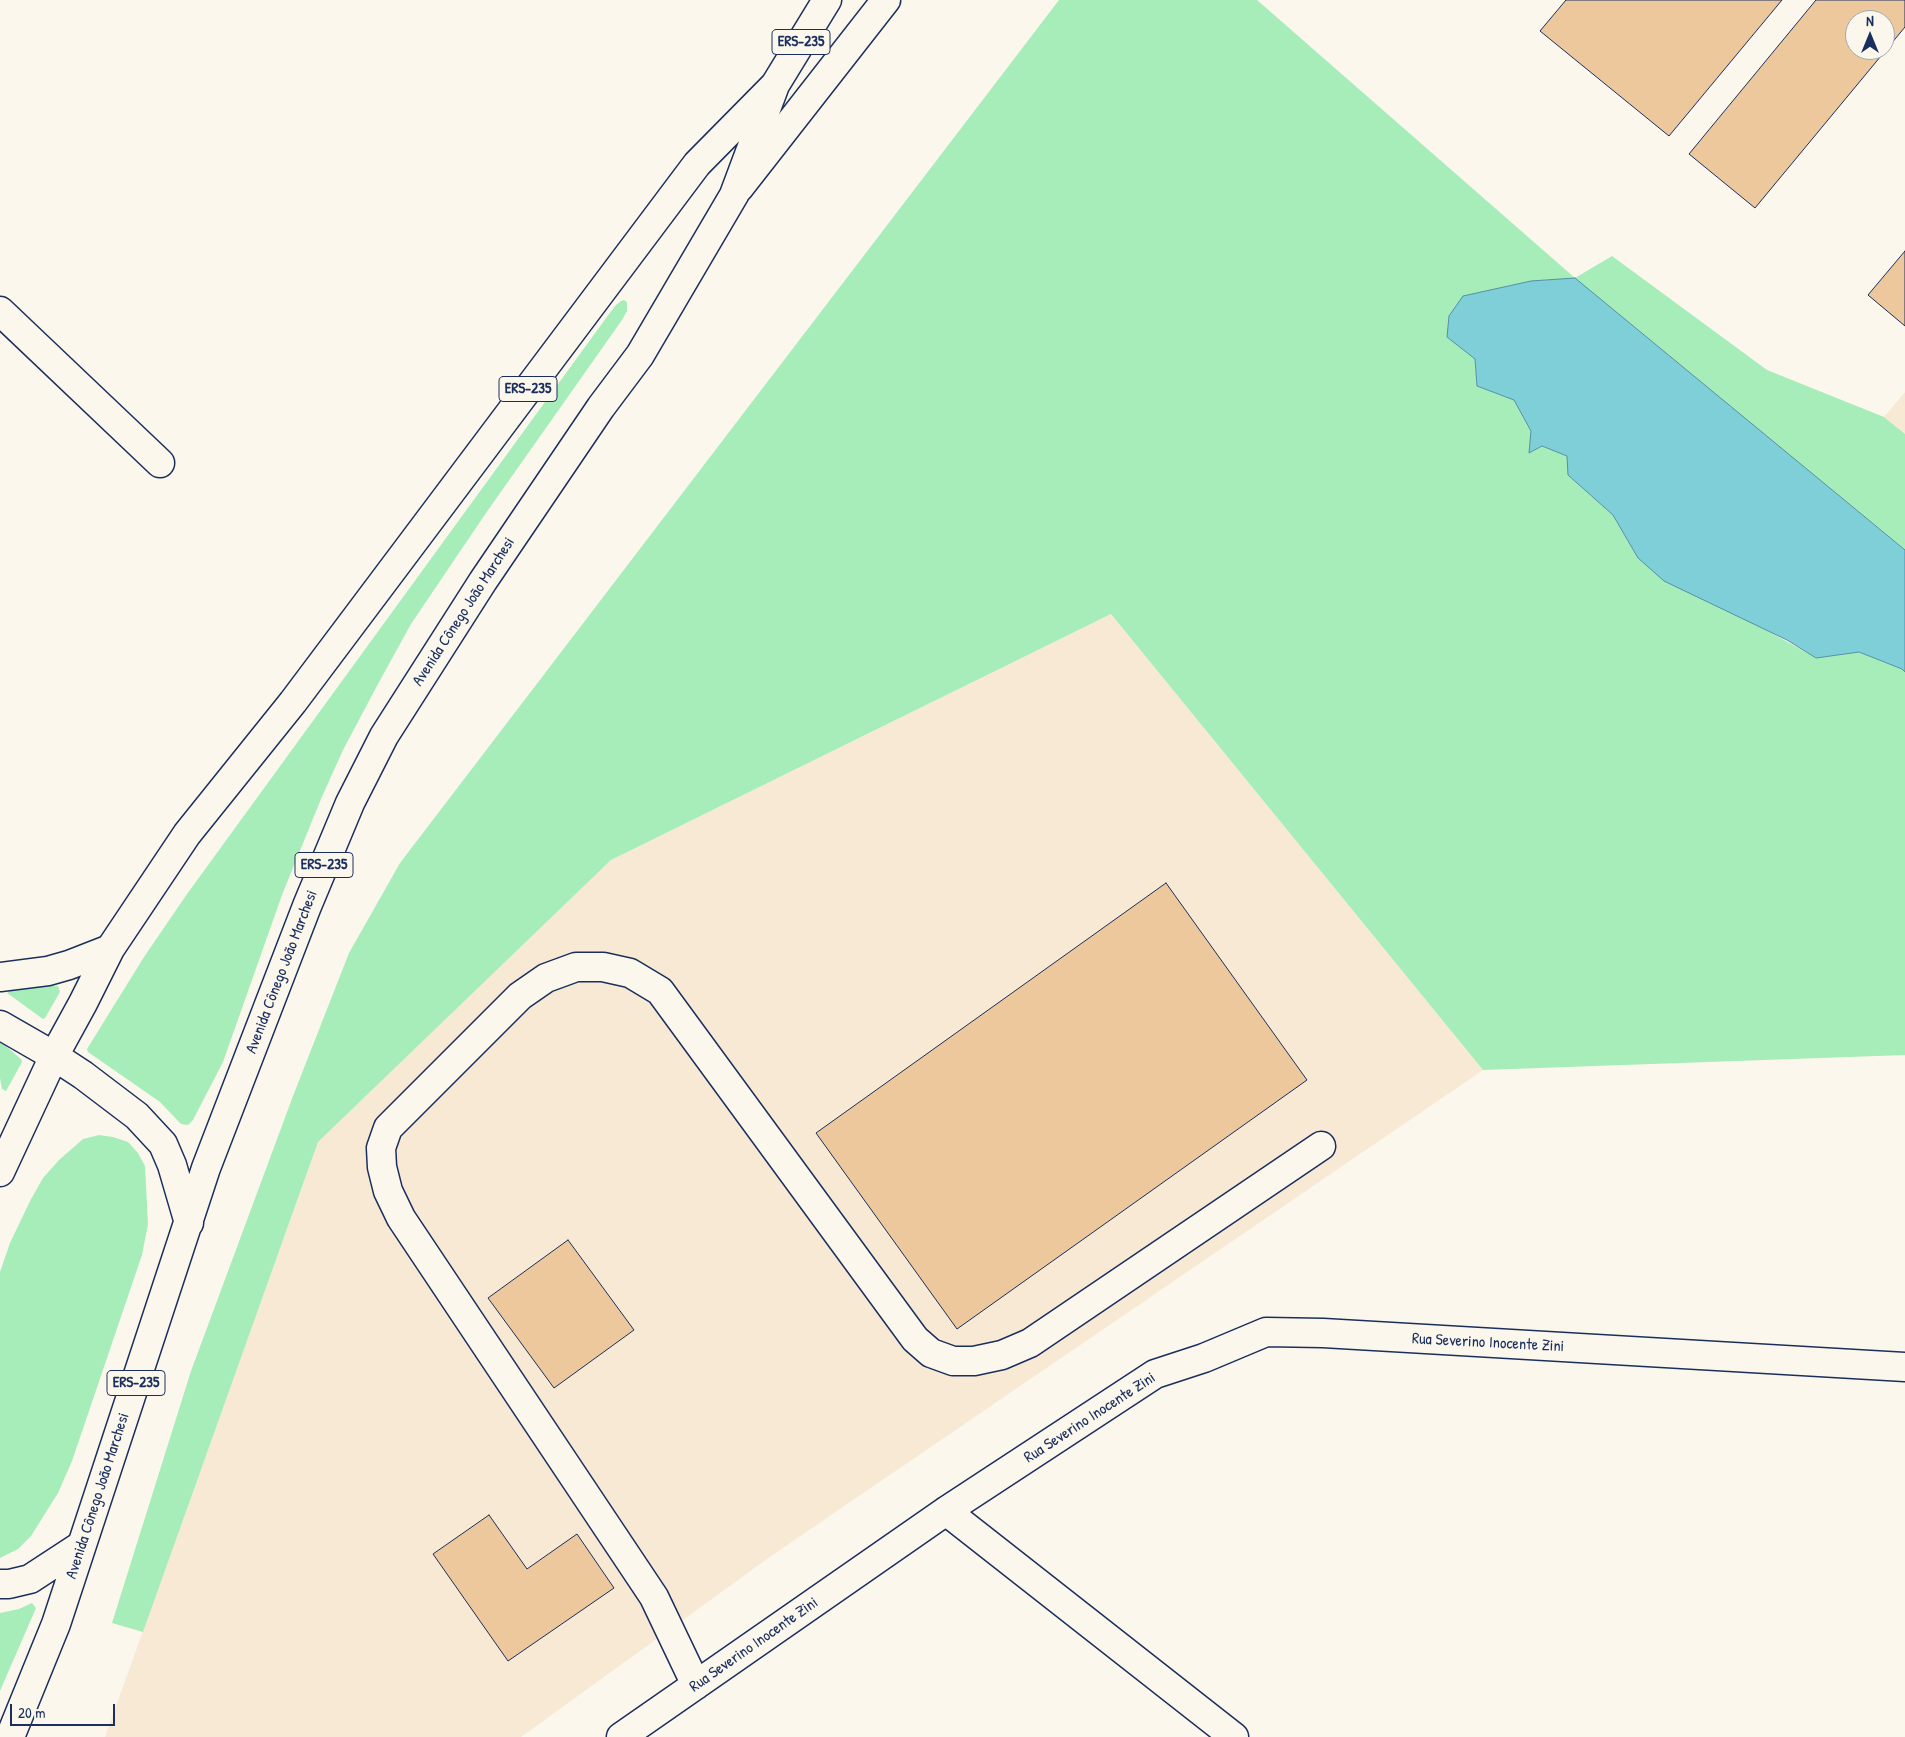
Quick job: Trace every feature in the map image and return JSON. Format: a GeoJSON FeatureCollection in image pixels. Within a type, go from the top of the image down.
{"type":"FeatureCollection","features":[{"type":"Feature","properties":{"kind":"main road","name":"ERS-235"},"geometry":{"type":"LineString","coordinates":[[54,1056],[110,948],[187,834],[293,702],[697,164],[774,85],[827,0]]}},
{"type":"Feature","properties":{"kind":"main road","name":"Avenida Cônego João Marchesi"},"geometry":{"type":"LineString","coordinates":[[10,1737],[48,1647],[206,1168],[307,906],[350,803],[384,736],[483,580],[601,407],[640,356],[734,195],[886,0]]}},
{"type":"Feature","properties":{"kind":"main road","name":"Avenida Cônego João Marchesi"},"geometry":{"type":"LineString","coordinates":[[734,195],[774,85]]}},
{"type":"Feature","properties":{"kind":"main road"},"geometry":{"type":"LineString","coordinates":[[0,311],[160,463]]}},
{"type":"Feature","properties":{"kind":"main road"},"geometry":{"type":"LineString","coordinates":[[0,977],[48,971],[69,966],[110,948]]}},
{"type":"Feature","properties":{"kind":"main road"},"geometry":{"type":"LineString","coordinates":[[696,1685],[654,1597],[401,1218],[388,1190],[382,1167],[381,1148],[388,1128],[520,996],[546,978],[576,967],[603,967],[630,973],[660,991],[914,1339],[931,1353],[953,1361],[974,1361],[1002,1355],[1030,1343],[1321,1146]]}},
{"type":"Feature","properties":{"kind":"main road"},"geometry":{"type":"LineString","coordinates":[[0,1025],[83,1074],[137,1116],[163,1144],[172,1165],[189,1223]]}},
{"type":"Feature","properties":{"kind":"main road"},"geometry":{"type":"LineString","coordinates":[[0,1172],[54,1056]]}},
{"type":"Feature","properties":{"kind":"main road","name":"Rua Severino Inocente Zini"},"geometry":{"type":"LineString","coordinates":[[621,1737],[946,1511],[1155,1374],[1204,1358],[1266,1332],[1323,1333],[1905,1367]]}},
{"type":"Feature","properties":{"kind":"main road"},"geometry":{"type":"LineString","coordinates":[[946,1511],[1234,1737]]}},
{"type":"Feature","properties":{"kind":"main road"},"geometry":{"type":"LineString","coordinates":[[0,1584],[30,1579],[82,1545]]}},
{"type":"Feature","properties":{"kind":"shaded area"},"geometry":{"type":"Polygon","coordinates":[[[1905,392],[1905,434],[1884,417],[1905,392]]]}},
{"type":"Feature","properties":{"kind":"shaded area"},"geometry":{"type":"Polygon","coordinates":[[[1111,614],[1483,1070],[774,1554],[521,1737],[105,1737],[318,1142],[611,860],[1111,614]]]}},
{"type":"Feature","properties":{"kind":"green space"},"geometry":{"type":"Polygon","coordinates":[[[1059,0],[1257,0],[1575,278],[1612,256],[1767,370],[1884,417],[1905,434],[1905,550],[1575,279],[1447,337],[1475,359],[1477,386],[1514,400],[1531,431],[1530,453],[1542,446],[1568,456],[1568,475],[1613,515],[1638,558],[1816,658],[1859,652],[1902,669],[1905,672],[1905,1055],[1483,1070],[1111,614],[611,860],[318,1142],[143,1632],[112,1623],[191,1371],[293,1096],[349,953],[400,863],[1059,0]]]}},
{"type":"Feature","properties":{"kind":"green space"},"geometry":{"type":"Polygon","coordinates":[[[624,300],[627,302],[627,311],[622,320],[486,513],[411,624],[378,684],[343,750],[321,799],[282,895],[223,1062],[193,1120],[188,1125],[181,1124],[160,1102],[88,1052],[87,1049],[144,957],[187,894],[615,306],[624,300]]]}},
{"type":"Feature","properties":{"kind":"green space"},"geometry":{"type":"Polygon","coordinates":[[[58,986],[60,992],[43,1019],[7,993],[10,991],[58,986]]]}},
{"type":"Feature","properties":{"kind":"green space"},"geometry":{"type":"Polygon","coordinates":[[[0,1041],[22,1060],[6,1091],[2,1089],[0,1078],[0,1041]]]}},
{"type":"Feature","properties":{"kind":"green space"},"geometry":{"type":"Polygon","coordinates":[[[99,1135],[128,1142],[138,1153],[145,1166],[148,1224],[142,1255],[72,1461],[58,1493],[31,1536],[18,1549],[0,1558],[0,1272],[10,1243],[43,1178],[59,1160],[83,1139],[99,1135]]]}},
{"type":"Feature","properties":{"kind":"green space"},"geometry":{"type":"Polygon","coordinates":[[[32,1603],[36,1608],[0,1691],[0,1613],[19,1609],[32,1603]]]}},
{"type":"Feature","properties":{"kind":"water"},"geometry":{"type":"Polygon","coordinates":[[[1575,278],[1905,550],[1905,672],[1902,669],[1859,652],[1816,658],[1787,640],[1664,581],[1638,558],[1613,515],[1568,475],[1567,456],[1542,446],[1529,453],[1531,431],[1514,400],[1477,386],[1475,359],[1447,337],[1449,316],[1463,296],[1531,281],[1575,278]]]}},
{"type":"Feature","properties":{"kind":"building"},"geometry":{"type":"Polygon","coordinates":[[[1566,0],[1782,0],[1669,136],[1540,31],[1566,0]]]}},
{"type":"Feature","properties":{"kind":"building"},"geometry":{"type":"Polygon","coordinates":[[[1816,0],[1905,0],[1905,27],[1895,39],[1895,10],[1845,10],[1845,60],[1878,60],[1755,208],[1689,154],[1816,0]]]}},
{"type":"Feature","properties":{"kind":"building"},"geometry":{"type":"Polygon","coordinates":[[[1905,251],[1905,326],[1868,295],[1905,251]]]}},
{"type":"Feature","properties":{"kind":"building"},"geometry":{"type":"Polygon","coordinates":[[[1166,883],[1307,1080],[957,1329],[816,1133],[1166,883]]]}},
{"type":"Feature","properties":{"kind":"building"},"geometry":{"type":"Polygon","coordinates":[[[568,1240],[634,1330],[554,1388],[488,1298],[568,1240]]]}},
{"type":"Feature","properties":{"kind":"building"},"geometry":{"type":"Polygon","coordinates":[[[489,1515],[527,1569],[577,1534],[614,1588],[508,1661],[433,1554],[489,1515]]]}}]}
